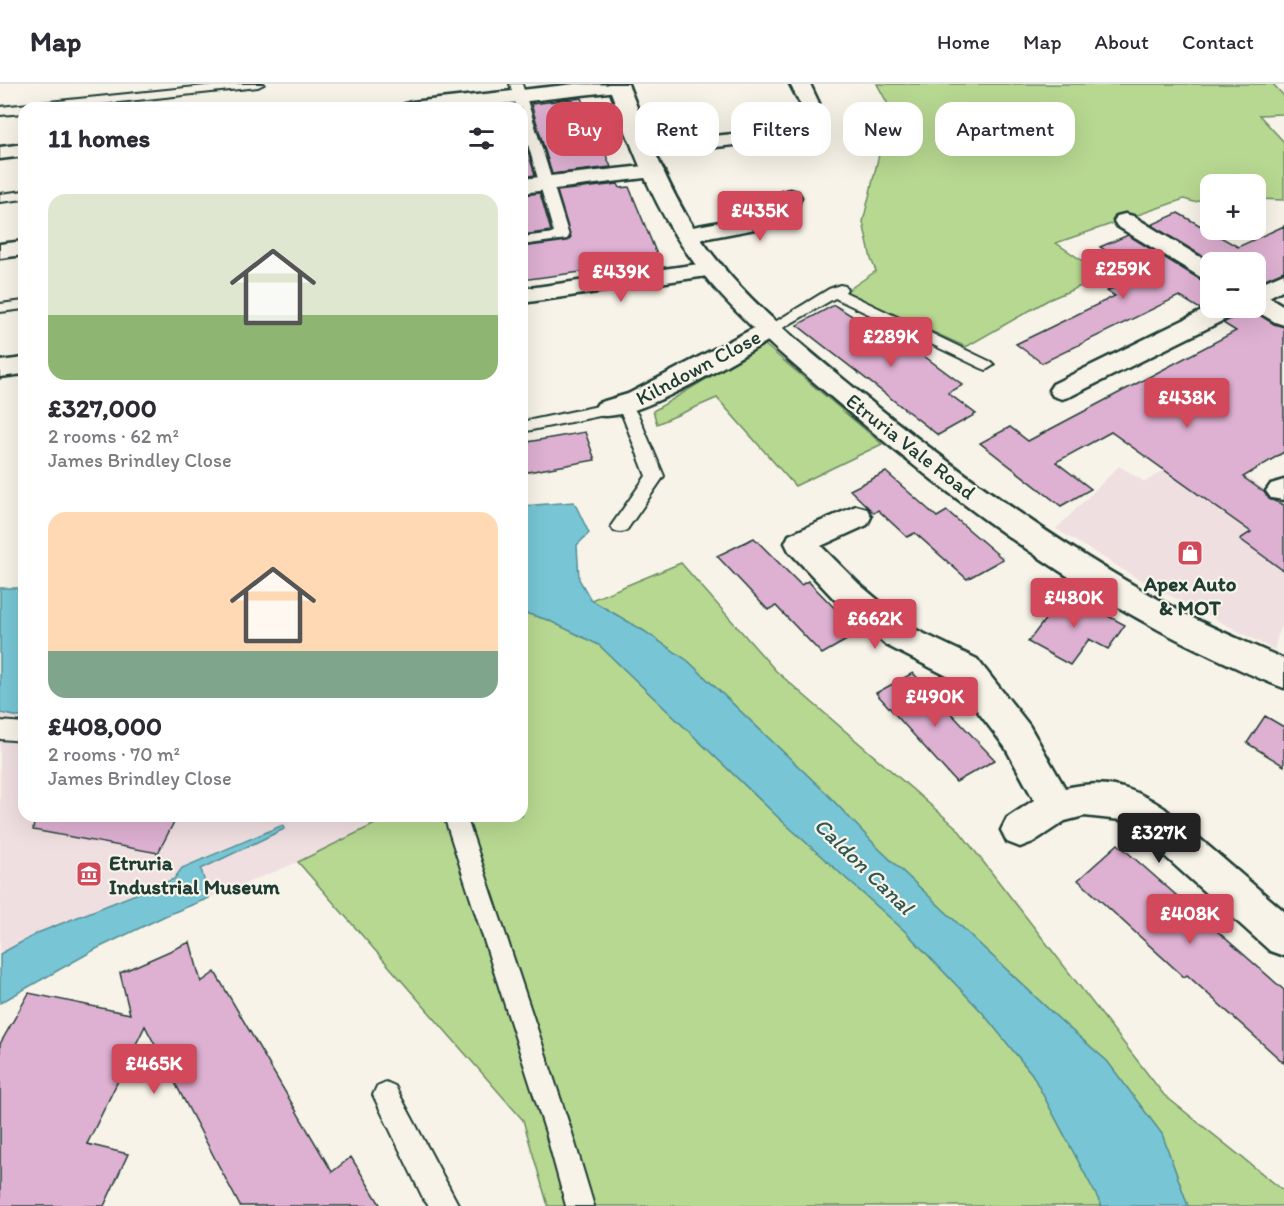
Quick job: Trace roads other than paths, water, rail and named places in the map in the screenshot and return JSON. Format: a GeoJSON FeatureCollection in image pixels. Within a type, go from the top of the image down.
{"type":"FeatureCollection","features":[{"type":"Feature","properties":{"kind":"street"},"geometry":{"type":"LineString","coordinates":[[446,102],[517,90],[618,84]]}},
{"type":"Feature","properties":{"kind":"street","name":"Etruria Vale Road"},"geometry":{"type":"LineString","coordinates":[[618,84],[648,160],[687,235],[713,269],[769,330],[909,448],[1023,532],[1157,614],[1284,674]]}},
{"type":"Feature","properties":{"kind":"street"},"geometry":{"type":"LineString","coordinates":[[800,84],[809,102]]}},
{"type":"Feature","properties":{"kind":"street"},"geometry":{"type":"LineString","coordinates":[[528,185],[545,184],[648,160],[731,144]]}},
{"type":"Feature","properties":{"kind":"street"},"geometry":{"type":"LineString","coordinates":[[0,153],[18,151]]}},
{"type":"Feature","properties":{"kind":"street"},"geometry":{"type":"LineString","coordinates":[[687,235],[784,217],[790,197]]}},
{"type":"Feature","properties":{"kind":"street"},"geometry":{"type":"LineString","coordinates":[[1125,221],[1200,267]]}},
{"type":"Feature","properties":{"kind":"street"},"geometry":{"type":"LineString","coordinates":[[0,251],[18,249]]}},
{"type":"Feature","properties":{"kind":"street"},"geometry":{"type":"LineString","coordinates":[[528,295],[713,269]]}},
{"type":"Feature","properties":{"kind":"street"},"geometry":{"type":"LineString","coordinates":[[1266,289],[1284,280]]}},
{"type":"Feature","properties":{"kind":"street"},"geometry":{"type":"LineString","coordinates":[[1266,306],[1284,317]]}},
{"type":"Feature","properties":{"kind":"street"},"geometry":{"type":"LineString","coordinates":[[1062,390],[1209,318]]}},
{"type":"Feature","properties":{"kind":"street","name":"Kilndown Close"},"geometry":{"type":"LineString","coordinates":[[616,407],[638,400],[769,330]]}},
{"type":"Feature","properties":{"kind":"street"},"geometry":{"type":"LineString","coordinates":[[0,369],[18,367]]}},
{"type":"Feature","properties":{"kind":"street"},"geometry":{"type":"LineString","coordinates":[[856,517],[800,543],[848,593],[898,636],[965,669],[1017,736],[1056,806]]}},
{"type":"Feature","properties":{"kind":"street"},"geometry":{"type":"LineString","coordinates":[[1020,830],[1056,806],[1084,800],[1110,801],[1131,806],[1151,820],[1284,937]]}},
{"type":"Feature","properties":{"kind":"lane"},"geometry":{"type":"LineString","coordinates":[[87,102],[258,84]]}},
{"type":"Feature","properties":{"kind":"lane"},"geometry":{"type":"LineString","coordinates":[[0,111],[18,110]]}},
{"type":"Feature","properties":{"kind":"lane"},"geometry":{"type":"LineString","coordinates":[[528,140],[562,236],[528,240]]}},
{"type":"Feature","properties":{"kind":"lane"},"geometry":{"type":"LineString","coordinates":[[0,198],[18,196]]}},
{"type":"Feature","properties":{"kind":"lane"},"geometry":{"type":"LineString","coordinates":[[769,330],[837,290],[986,365]]}},
{"type":"Feature","properties":{"kind":"lane"},"geometry":{"type":"LineString","coordinates":[[0,308],[18,306]]}},
{"type":"Feature","properties":{"kind":"lane"},"geometry":{"type":"LineString","coordinates":[[616,407],[631,417],[655,476],[620,526]]}},
{"type":"Feature","properties":{"kind":"lane","name":"Kilndown Close"},"geometry":{"type":"LineString","coordinates":[[528,426],[616,407]]}},
{"type":"Feature","properties":{"kind":"lane"},"geometry":{"type":"LineString","coordinates":[[0,730],[18,732]]}},
{"type":"Feature","properties":{"kind":"lane"},"geometry":{"type":"LineString","coordinates":[[457,822],[559,1133],[580,1206]]}},
{"type":"Feature","properties":{"kind":"lane"},"geometry":{"type":"LineString","coordinates":[[386,1095],[434,1190],[445,1206]]}},
{"type":"Feature","properties":{"kind":"water","name":"Caldon Canal"},"geometry":{"type":"Polygon","coordinates":[[[574,502],[589,533],[577,545],[579,579],[591,600],[644,631],[688,661],[824,791],[879,849],[1061,1021],[1107,1061],[1162,1134],[1188,1206],[1102,1206],[1032,1074],[982,1012],[907,933],[781,820],[599,645],[548,620],[528,614],[528,506],[574,502]]]}},
{"type":"Feature","properties":{"kind":"water"},"geometry":{"type":"Polygon","coordinates":[[[0,588],[18,588],[18,717],[0,713],[0,588]]]}},
{"type":"Feature","properties":{"kind":"water"},"geometry":{"type":"Polygon","coordinates":[[[283,825],[284,829],[201,869],[209,898],[96,949],[0,1003],[0,954],[40,932],[174,879],[182,868],[283,825]]]}},
{"type":"Feature","properties":{"kind":"place","name":"Apex Auto & MOT"},"geometry":{"type":"Point","coordinates":[1190,553]}},
{"type":"Feature","properties":{"kind":"place","name":"Etruria Industrial Museum"},"geometry":{"type":"Point","coordinates":[89,874]}}]}
